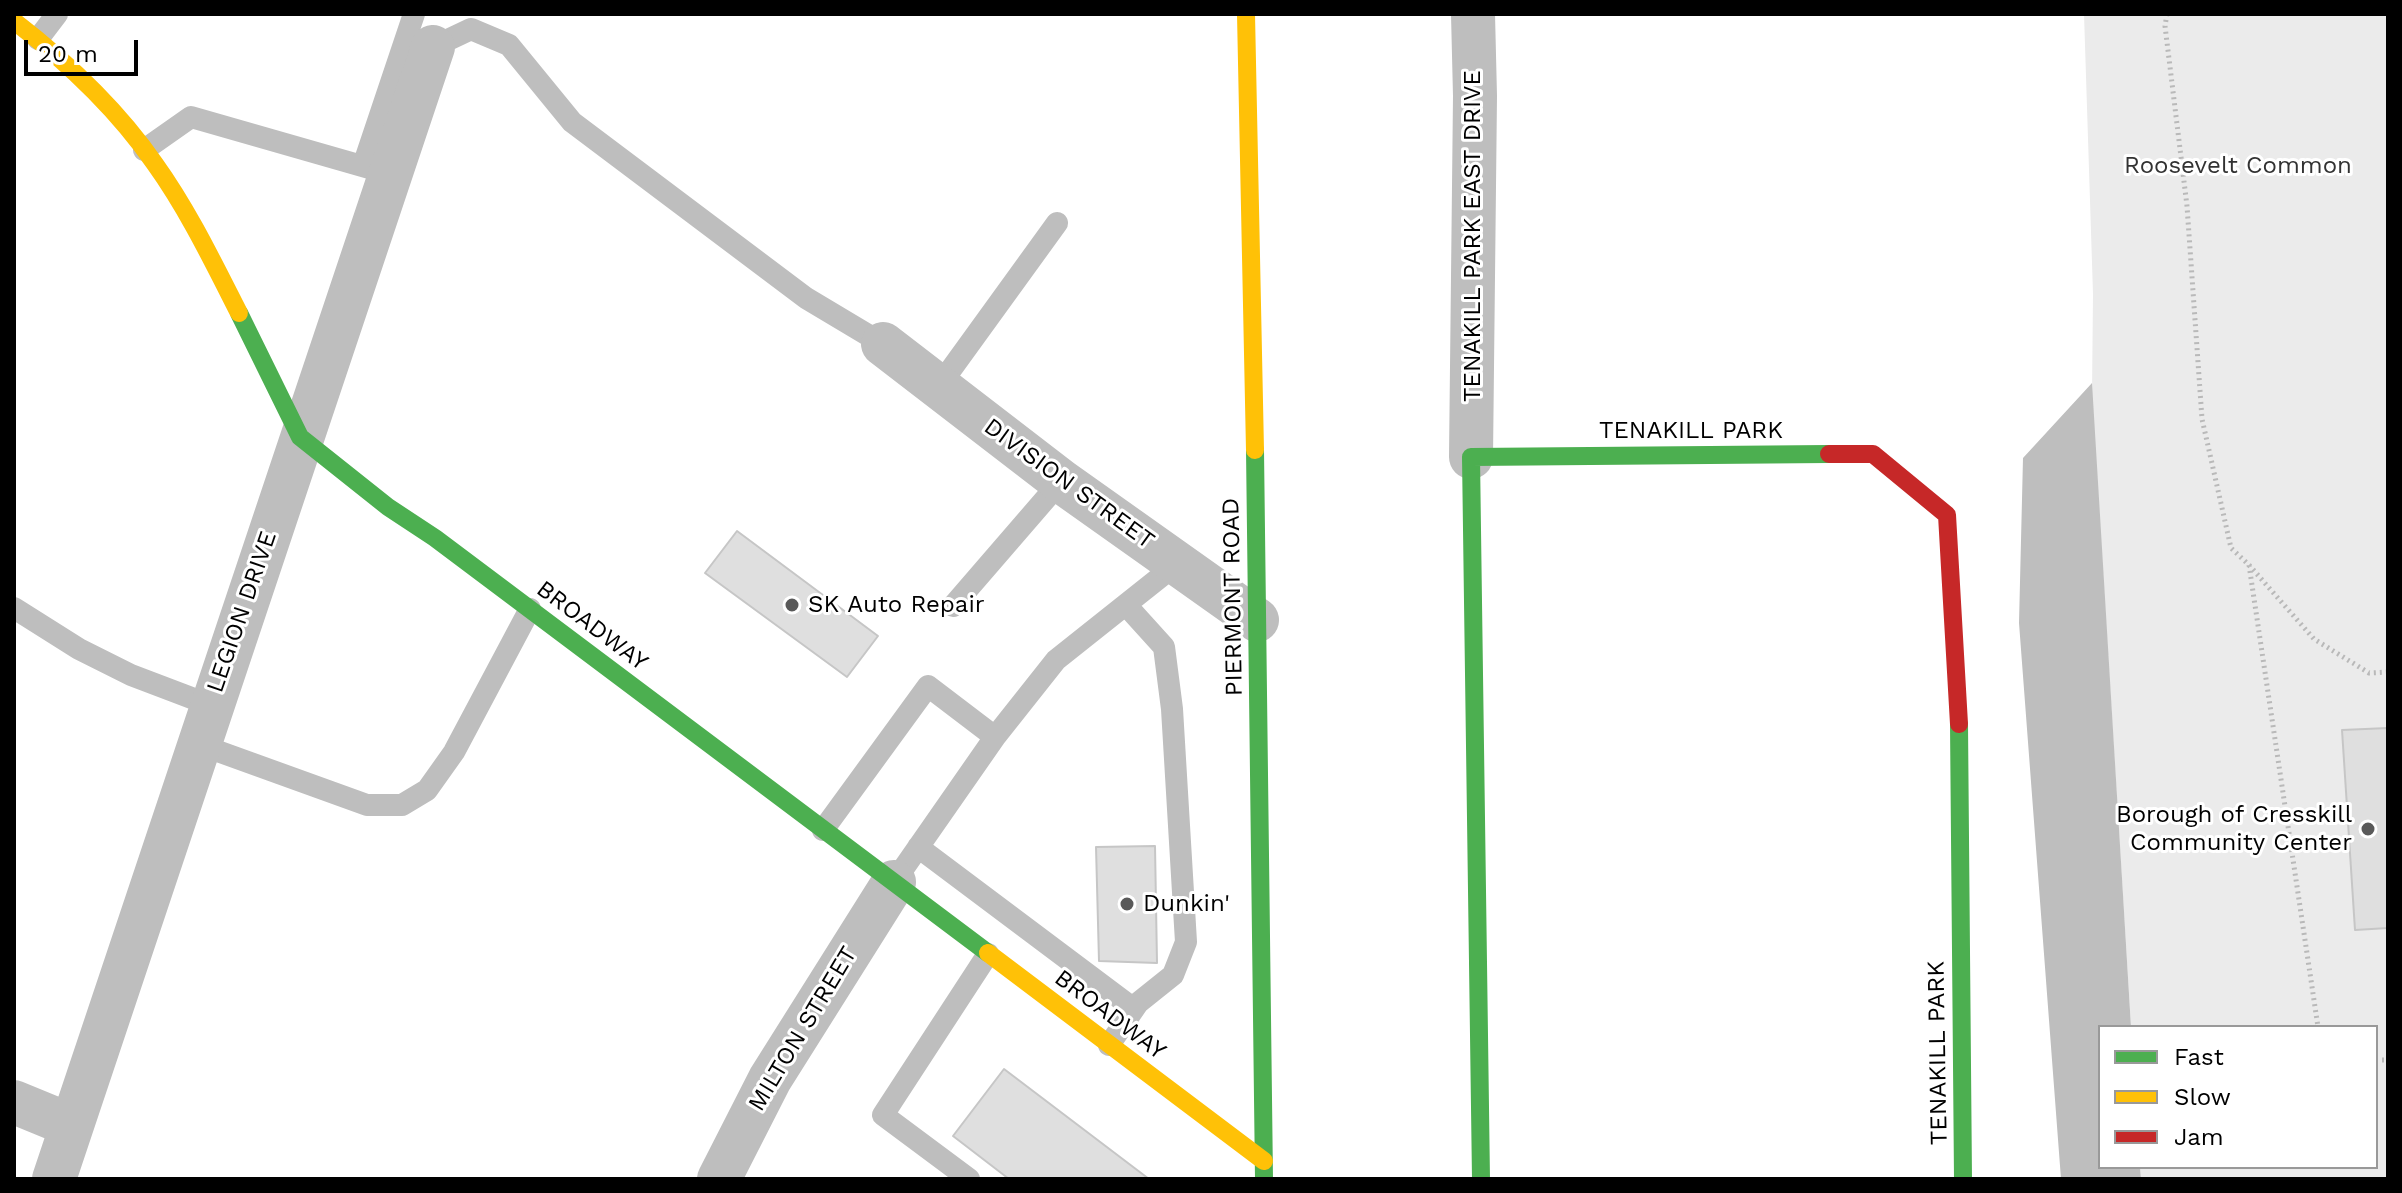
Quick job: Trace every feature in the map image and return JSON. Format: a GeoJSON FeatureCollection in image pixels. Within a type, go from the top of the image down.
{"type":"FeatureCollection","features":[{"type":"Feature","properties":{"kind":"street","name":"PIERMONT ROAD"},"geometry":{"type":"LineString","coordinates":[[1246,14],[1253,305],[1264,1170]]}},
{"type":"Feature","properties":{"kind":"street","name":"TENAKILL PARK EAST DRIVE"},"geometry":{"type":"LineString","coordinates":[[1471,457],[1473,14]]}},
{"type":"Feature","properties":{"kind":"street","name":"BROADWAY"},"geometry":{"type":"LineString","coordinates":[[14,21],[100,96],[155,163],[201,237],[300,437],[388,507],[435,538],[1109,1045],[1264,1170]]}},
{"type":"Feature","properties":{"kind":"street","name":"LEGION DRIVE"},"geometry":{"type":"LineString","coordinates":[[56,1179],[70,1125],[300,437],[376,170],[423,31]]}},
{"type":"Feature","properties":{"kind":"street","name":"DIVISION STREET"},"geometry":{"type":"LineString","coordinates":[[883,344],[1061,481],[1257,620]]}},
{"type":"Feature","properties":{"kind":"street","name":"TENAKILL PARK"},"geometry":{"type":"LineString","coordinates":[[1471,457],[1873,454],[1947,515],[1959,701],[1963,1179]]}},
{"type":"Feature","properties":{"kind":"street"},"geometry":{"type":"LineString","coordinates":[[1471,457],[1481,1179]]}},
{"type":"Feature","properties":{"kind":"street","name":"MILTON STREET"},"geometry":{"type":"LineString","coordinates":[[719,1179],[770,1079],[894,882]]}},
{"type":"Feature","properties":{"kind":"street"},"geometry":{"type":"LineString","coordinates":[[14,1102],[70,1125]]}},
{"type":"Feature","properties":{"kind":"lane"},"geometry":{"type":"LineString","coordinates":[[38,39],[57,14]]}},
{"type":"Feature","properties":{"kind":"lane"},"geometry":{"type":"LineString","coordinates":[[423,31],[471,29],[509,45],[572,122],[806,298],[883,344]]}},
{"type":"Feature","properties":{"kind":"lane"},"geometry":{"type":"LineString","coordinates":[[144,150],[191,117],[376,170]]}},
{"type":"Feature","properties":{"kind":"lane"},"geometry":{"type":"LineString","coordinates":[[939,386],[1057,223]]}},
{"type":"Feature","properties":{"kind":"lane"},"geometry":{"type":"LineString","coordinates":[[953,606],[1061,481]]}},
{"type":"Feature","properties":{"kind":"lane"},"geometry":{"type":"LineString","coordinates":[[894,882],[995,737],[1056,660],[1178,563]]}},
{"type":"Feature","properties":{"kind":"lane"},"geometry":{"type":"LineString","coordinates":[[1109,1045],[1134,1009],[1173,975],[1186,942],[1172,709],[1164,647],[1126,605]]}},
{"type":"Feature","properties":{"kind":"lane"},"geometry":{"type":"LineString","coordinates":[[14,608],[79,649],[118,668],[204,724],[367,805],[402,805],[427,790],[454,752],[530,609]]}},
{"type":"Feature","properties":{"kind":"lane"},"geometry":{"type":"LineString","coordinates":[[823,830],[928,686],[995,737]]}},
{"type":"Feature","properties":{"kind":"lane"},"geometry":{"type":"LineString","coordinates":[[918,847],[1134,1009]]}},
{"type":"Feature","properties":{"kind":"lane"},"geometry":{"type":"LineString","coordinates":[[969,1179],[883,1115],[988,954]]}},
{"type":"Feature","properties":{"kind":"path"},"geometry":{"type":"LineString","coordinates":[[2167,14],[2165,26],[2187,206],[2202,419],[2231,548],[2314,639],[2369,673],[2388,672]]}},
{"type":"Feature","properties":{"kind":"path"},"geometry":{"type":"LineString","coordinates":[[2249,565],[2318,1025]]}},
{"type":"Feature","properties":{"kind":"green space","name":"Roosevelt Common"},"geometry":{"type":"Polygon","coordinates":[[[2084,14],[2388,14],[2388,1179],[2141,1179],[2140,1169],[2378,1169],[2378,1025],[2131,1025],[2092,393],[2093,294],[2084,14]]]}},
{"type":"Feature","properties":{"kind":"shaded area"},"geometry":{"type":"Polygon","coordinates":[[[2092,383],[2131,1025],[2098,1025],[2098,1169],[2140,1169],[2141,1179],[2061,1179],[2019,623],[2023,458],[2092,383]]]}},
{"type":"Feature","properties":{"kind":"building","name":"SK Auto Repair"},"geometry":{"type":"Polygon","coordinates":[[[737,531],[878,636],[847,677],[705,573],[737,531]]]}},
{"type":"Feature","properties":{"kind":"building","name":"Borough of Cresskill Community Center"},"geometry":{"type":"Polygon","coordinates":[[[2388,728],[2388,928],[2355,930],[2342,730],[2388,728]]]}},
{"type":"Feature","properties":{"kind":"building","name":"Dunkin'"},"geometry":{"type":"Polygon","coordinates":[[[1155,846],[1157,963],[1099,961],[1096,847],[1155,846]]]}},
{"type":"Feature","properties":{"kind":"building"},"geometry":{"type":"Polygon","coordinates":[[[1004,1069],[1149,1179],[1009,1179],[953,1136],[1004,1069]]]}},
{"type":"Feature","properties":{"kind":"traffic: fast"},"geometry":{"type":"LineString","coordinates":[[239,313],[300,437],[388,507],[435,538],[988,953]]}},
{"type":"Feature","properties":{"kind":"traffic: fast"},"geometry":{"type":"LineString","coordinates":[[1255,450],[1264,1179]]}},
{"type":"Feature","properties":{"kind":"traffic: fast"},"geometry":{"type":"LineString","coordinates":[[1481,1179],[1471,457],[1829,454]]}},
{"type":"Feature","properties":{"kind":"traffic: fast"},"geometry":{"type":"LineString","coordinates":[[1959,724],[1963,1179]]}},
{"type":"Feature","properties":{"kind":"traffic: slow"},"geometry":{"type":"LineString","coordinates":[[1246,14],[1255,450]]}},
{"type":"Feature","properties":{"kind":"traffic: slow"},"geometry":{"type":"LineString","coordinates":[[14,21],[90,87],[140,144],[189,218],[239,313]]}},
{"type":"Feature","properties":{"kind":"traffic: slow"},"geometry":{"type":"LineString","coordinates":[[988,953],[1264,1161]]}},
{"type":"Feature","properties":{"kind":"traffic: jam"},"geometry":{"type":"LineString","coordinates":[[1829,454],[1873,454],[1947,515],[1959,724]]}},
{"type":"Feature","properties":{"kind":"place","name":"SK Auto Repair"},"geometry":{"type":"Point","coordinates":[792,605]}},
{"type":"Feature","properties":{"kind":"place","name":"Borough of Cresskill Community Center"},"geometry":{"type":"Point","coordinates":[2368,829]}},
{"type":"Feature","properties":{"kind":"place","name":"Dunkin'"},"geometry":{"type":"Point","coordinates":[1127,904]}}]}
